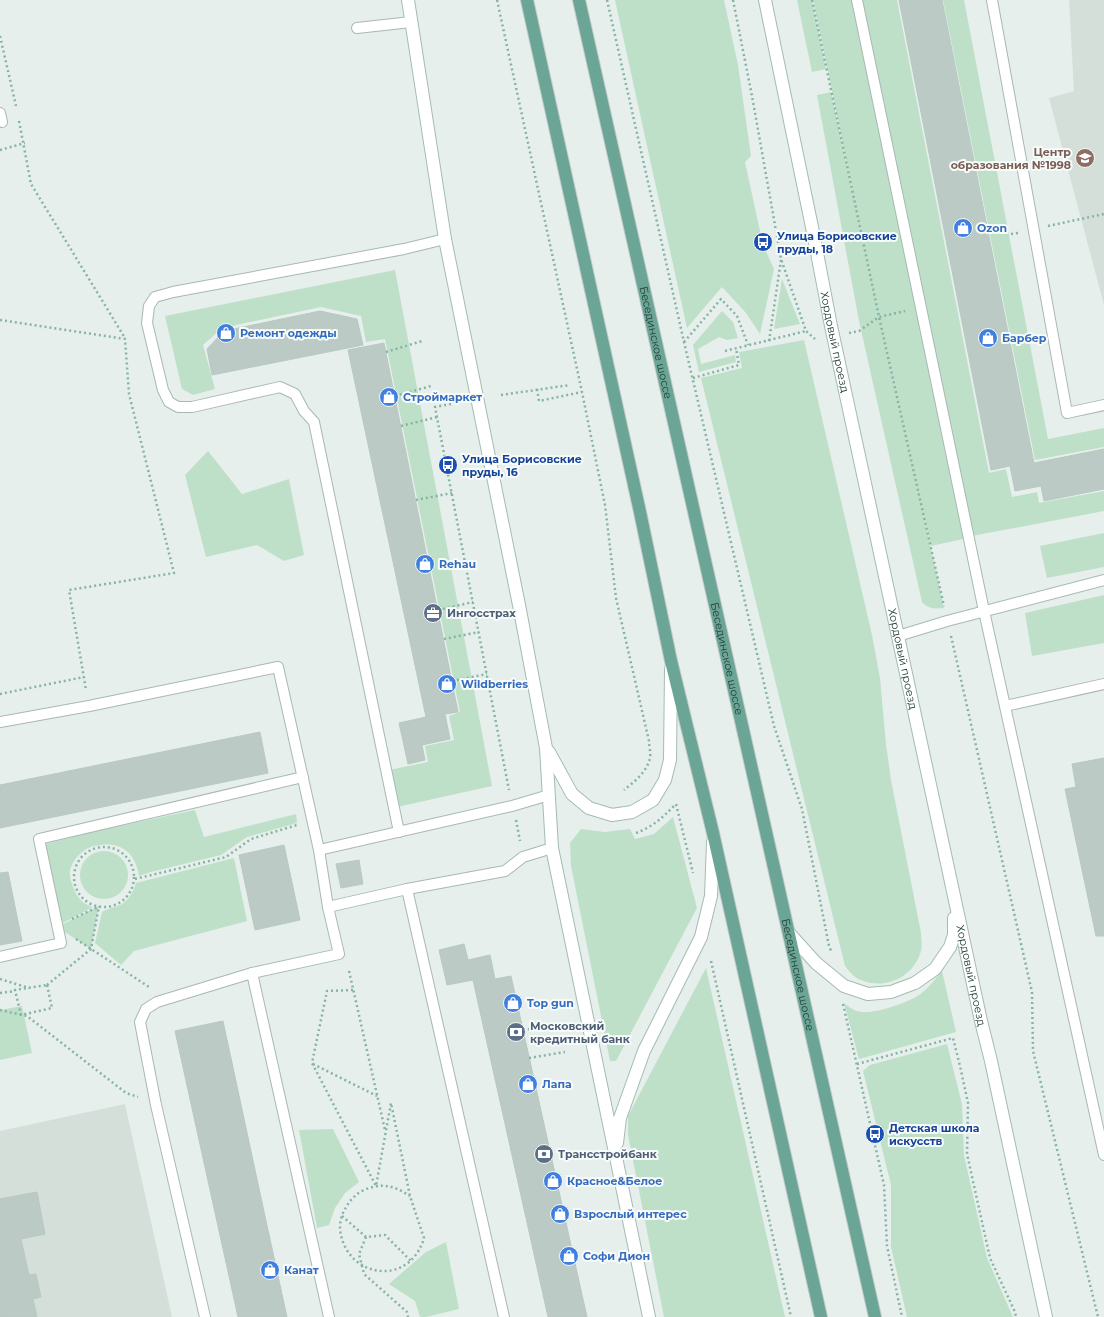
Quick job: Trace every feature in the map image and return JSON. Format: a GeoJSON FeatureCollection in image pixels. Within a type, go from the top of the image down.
{"type":"FeatureCollection","features":[{"type":"Feature","properties":{"kind":"main road"},"geometry":{"type":"LineString","coordinates":[[408,0],[445,240],[519,605],[546,748],[552,848],[649,1317]]}},
{"type":"Feature","properties":{"kind":"main road"},"geometry":{"type":"LineString","coordinates":[[527,0],[671,662],[713,833],[821,1317]]}},
{"type":"Feature","properties":{"kind":"main road","name":"Бесединское шоссе"},"geometry":{"type":"LineString","coordinates":[[579,0],[875,1317]]}},
{"type":"Feature","properties":{"kind":"main road","name":"Хордовый проезд"},"geometry":{"type":"LineString","coordinates":[[765,0],[833,336],[1046,1317]]}},
{"type":"Feature","properties":{"kind":"main road"},"geometry":{"type":"LineString","coordinates":[[546,748],[572,794],[589,808],[612,814],[632,812],[653,800],[665,780],[670,760],[671,662]]}},
{"type":"Feature","properties":{"kind":"main road"},"geometry":{"type":"LineString","coordinates":[[616,1154],[620,1118],[644,1051],[701,937],[711,896],[713,833]]}},
{"type":"Feature","properties":{"kind":"main road"},"geometry":{"type":"LineString","coordinates":[[789,933],[816,963],[844,986],[868,994],[891,992],[915,984],[935,969],[943,958],[950,947],[954,935],[954,894]]}},
{"type":"Feature","properties":{"kind":"lane"},"geometry":{"type":"LineString","coordinates":[[857,0],[984,611],[1104,1155]]}},
{"type":"Feature","properties":{"kind":"lane"},"geometry":{"type":"LineString","coordinates":[[992,0],[1067,413],[1104,405]]}},
{"type":"Feature","properties":{"kind":"lane"},"geometry":{"type":"LineString","coordinates":[[357,28],[412,22]]}},
{"type":"Feature","properties":{"kind":"lane"},"geometry":{"type":"LineString","coordinates":[[399,832],[314,422],[304,411],[294,394],[280,387],[192,407],[178,407],[169,402],[163,390],[147,323],[149,306],[155,297],[173,292],[445,240]]}},
{"type":"Feature","properties":{"kind":"lane"},"geometry":{"type":"LineString","coordinates":[[898,636],[947,621],[1104,580]]}},
{"type":"Feature","properties":{"kind":"lane"},"geometry":{"type":"LineString","coordinates":[[0,722],[88,706],[278,667],[319,850],[328,907],[338,954],[252,974],[157,1002],[146,1009],[140,1022],[156,1105],[205,1317]]}},
{"type":"Feature","properties":{"kind":"lane"},"geometry":{"type":"LineString","coordinates":[[1005,706],[1104,684]]}},
{"type":"Feature","properties":{"kind":"lane"},"geometry":{"type":"LineString","coordinates":[[0,957],[61,943],[39,839],[303,778]]}},
{"type":"Feature","properties":{"kind":"lane"},"geometry":{"type":"LineString","coordinates":[[319,850],[512,806],[549,795]]}},
{"type":"Feature","properties":{"kind":"lane"},"geometry":{"type":"LineString","coordinates":[[328,907],[407,889],[504,871],[523,857],[552,848]]}},
{"type":"Feature","properties":{"kind":"lane"},"geometry":{"type":"LineString","coordinates":[[407,889],[504,1317]]}},
{"type":"Feature","properties":{"kind":"lane"},"geometry":{"type":"LineString","coordinates":[[252,974],[329,1317]]}},
{"type":"Feature","properties":{"kind":"path"},"geometry":{"type":"LineString","coordinates":[[497,0],[582,392],[605,505],[616,598],[649,741],[650,757],[647,767],[634,783],[624,790]]}},
{"type":"Feature","properties":{"kind":"path"},"geometry":{"type":"LineString","coordinates":[[607,0],[684,342],[774,726],[802,809],[829,946],[834,956]]}},
{"type":"Feature","properties":{"kind":"path"},"geometry":{"type":"LineString","coordinates":[[725,351],[806,331],[781,259],[733,0]]}},
{"type":"Feature","properties":{"kind":"path"},"geometry":{"type":"LineString","coordinates":[[812,0],[879,316],[1032,992],[1033,1051],[1098,1317]]}},
{"type":"Feature","properties":{"kind":"path"},"geometry":{"type":"LineString","coordinates":[[0,36],[18,112]]}},
{"type":"Feature","properties":{"kind":"path"},"geometry":{"type":"LineString","coordinates":[[19,120],[25,143],[31,184],[125,339],[129,394],[174,573],[69,590],[88,706]]}},
{"type":"Feature","properties":{"kind":"path"},"geometry":{"type":"LineString","coordinates":[[0,150],[25,143]]}},
{"type":"Feature","properties":{"kind":"path"},"geometry":{"type":"LineString","coordinates":[[1011,234],[1104,214]]}},
{"type":"Feature","properties":{"kind":"path"},"geometry":{"type":"LineString","coordinates":[[769,341],[781,259]]}},
{"type":"Feature","properties":{"kind":"path"},"geometry":{"type":"LineString","coordinates":[[684,342],[721,300],[737,316],[748,345]]}},
{"type":"Feature","properties":{"kind":"path"},"geometry":{"type":"LineString","coordinates":[[833,336],[859,331],[879,316],[920,307]]}},
{"type":"Feature","properties":{"kind":"path"},"geometry":{"type":"LineString","coordinates":[[0,320],[125,339]]}},
{"type":"Feature","properties":{"kind":"path"},"geometry":{"type":"LineString","coordinates":[[386,352],[422,341]]}},
{"type":"Feature","properties":{"kind":"path"},"geometry":{"type":"LineString","coordinates":[[693,378],[739,365],[736,348]]}},
{"type":"Feature","properties":{"kind":"path"},"geometry":{"type":"LineString","coordinates":[[395,396],[431,386]]}},
{"type":"Feature","properties":{"kind":"path"},"geometry":{"type":"LineString","coordinates":[[501,395],[537,389],[570,386]]}},
{"type":"Feature","properties":{"kind":"path"},"geometry":{"type":"LineString","coordinates":[[537,389],[539,401],[582,392]]}},
{"type":"Feature","properties":{"kind":"path"},"geometry":{"type":"LineString","coordinates":[[451,404],[435,407],[523,857]]}},
{"type":"Feature","properties":{"kind":"path"},"geometry":{"type":"LineString","coordinates":[[401,426],[437,417]]}},
{"type":"Feature","properties":{"kind":"path"},"geometry":{"type":"LineString","coordinates":[[416,500],[452,493]]}},
{"type":"Feature","properties":{"kind":"path"},"geometry":{"type":"LineString","coordinates":[[438,610],[473,602]]}},
{"type":"Feature","properties":{"kind":"path"},"geometry":{"type":"LineString","coordinates":[[444,639],[478,632]]}},
{"type":"Feature","properties":{"kind":"path"},"geometry":{"type":"LineString","coordinates":[[452,682],[487,674]]}},
{"type":"Feature","properties":{"kind":"path"},"geometry":{"type":"LineString","coordinates":[[0,694],[84,677]]}},
{"type":"Feature","properties":{"kind":"path"},"geometry":{"type":"LineString","coordinates":[[636,833],[649,828],[659,821],[676,804],[695,878]]}},
{"type":"Feature","properties":{"kind":"path"},"geometry":{"type":"LineString","coordinates":[[135,879],[226,858],[250,839],[312,821]]}},
{"type":"Feature","properties":{"kind":"path"},"geometry":{"type":"LineString","coordinates":[[100,847],[118,849],[125,854],[131,862],[135,879],[132,889],[126,898],[109,906],[99,906],[82,898],[77,890],[74,880],[78,862],[84,854],[91,849],[100,847]]}},
{"type":"Feature","properties":{"kind":"path"},"geometry":{"type":"LineString","coordinates":[[99,906],[58,927],[167,999]]}},
{"type":"Feature","properties":{"kind":"path"},"geometry":{"type":"LineString","coordinates":[[0,993],[47,985],[91,949],[99,906]]}},
{"type":"Feature","properties":{"kind":"path"},"geometry":{"type":"LineString","coordinates":[[711,961],[791,1317]]}},
{"type":"Feature","properties":{"kind":"path"},"geometry":{"type":"LineString","coordinates":[[349,971],[386,1132]]}},
{"type":"Feature","properties":{"kind":"path"},"geometry":{"type":"LineString","coordinates":[[0,979],[29,988]]}},
{"type":"Feature","properties":{"kind":"path"},"geometry":{"type":"LineString","coordinates":[[21,1015],[52,1008],[47,985]]}},
{"type":"Feature","properties":{"kind":"path"},"geometry":{"type":"LineString","coordinates":[[15,990],[21,1015]]}},
{"type":"Feature","properties":{"kind":"path"},"geometry":{"type":"LineString","coordinates":[[353,990],[327,991],[312,1064],[376,1186]]}},
{"type":"Feature","properties":{"kind":"path"},"geometry":{"type":"LineString","coordinates":[[842,997],[884,1185],[887,1246],[902,1317]]}},
{"type":"Feature","properties":{"kind":"path"},"geometry":{"type":"LineString","coordinates":[[0,1010],[27,1016],[126,1093],[156,1105]]}},
{"type":"Feature","properties":{"kind":"path"},"geometry":{"type":"LineString","coordinates":[[523,1030],[559,1024]]}},
{"type":"Feature","properties":{"kind":"path"},"geometry":{"type":"LineString","coordinates":[[857,1064],[953,1038],[968,1103],[967,1154],[990,1258],[1016,1317]]}},
{"type":"Feature","properties":{"kind":"path"},"geometry":{"type":"LineString","coordinates":[[530,1058],[565,1052]]}},
{"type":"Feature","properties":{"kind":"path"},"geometry":{"type":"LineString","coordinates":[[312,1064],[377,1096]]}},
{"type":"Feature","properties":{"kind":"path"},"geometry":{"type":"LineString","coordinates":[[376,1186],[391,1103],[410,1196],[424,1238],[419,1250],[411,1261],[400,1267],[387,1271],[374,1270],[361,1265],[350,1256],[343,1244],[340,1231],[341,1216],[348,1204],[357,1194],[370,1187],[384,1185],[398,1188],[410,1196]]}},
{"type":"Feature","properties":{"kind":"path"},"geometry":{"type":"LineString","coordinates":[[341,1216],[366,1236],[385,1235],[411,1261]]}},
{"type":"Feature","properties":{"kind":"path"},"geometry":{"type":"LineString","coordinates":[[366,1236],[359,1254],[364,1274],[407,1312],[408,1317]]}},
{"type":"Feature","properties":{"kind":"shaded area","name":"Центр образования №1998"},"geometry":{"type":"Polygon","coordinates":[[[1069,0],[1104,0],[1104,305],[1049,98],[1074,91],[1069,0]]]}},
{"type":"Feature","properties":{"kind":"shaded area"},"geometry":{"type":"Polygon","coordinates":[[[125,1104],[172,1317],[0,1317],[0,1131],[125,1104]]]}},
{"type":"Feature","properties":{"kind":"green space"},"geometry":{"type":"Polygon","coordinates":[[[615,0],[724,0],[738,65],[751,156],[745,162],[763,245],[774,269],[760,334],[746,313],[722,287],[687,328],[615,0]]]}},
{"type":"Feature","properties":{"kind":"green space"},"geometry":{"type":"Polygon","coordinates":[[[797,0],[812,0],[826,69],[812,72],[797,0]]]}},
{"type":"Feature","properties":{"kind":"green space"},"geometry":{"type":"Polygon","coordinates":[[[813,0],[857,0],[968,538],[931,546],[920,499],[944,608],[932,608],[922,602],[859,321],[817,95],[831,92],[857,212],[813,0]]]}},
{"type":"Feature","properties":{"kind":"green space"},"geometry":{"type":"Polygon","coordinates":[[[861,0],[897,0],[989,473],[1006,469],[1012,497],[1037,492],[1039,503],[1104,491],[1104,511],[972,536],[861,0]]]}},
{"type":"Feature","properties":{"kind":"green space"},"geometry":{"type":"Polygon","coordinates":[[[943,0],[964,0],[1048,439],[1104,428],[1104,447],[1035,460],[943,0]]]}},
{"type":"Feature","properties":{"kind":"green space"},"geometry":{"type":"Polygon","coordinates":[[[395,270],[492,786],[397,807],[389,770],[428,762],[425,746],[454,740],[449,716],[460,712],[385,339],[366,342],[361,316],[321,307],[222,328],[203,345],[215,389],[193,395],[182,389],[165,316],[395,270]]]}},
{"type":"Feature","properties":{"kind":"green space"},"geometry":{"type":"Polygon","coordinates":[[[782,279],[800,324],[774,329],[782,279]]]}},
{"type":"Feature","properties":{"kind":"green space"},"geometry":{"type":"Polygon","coordinates":[[[722,311],[733,322],[738,338],[727,340],[719,337],[698,349],[701,364],[735,355],[736,362],[699,372],[693,345],[722,311]]]}},
{"type":"Feature","properties":{"kind":"green space"},"geometry":{"type":"Polygon","coordinates":[[[804,340],[872,635],[880,678],[891,780],[921,933],[922,944],[920,954],[911,970],[896,980],[879,984],[870,983],[856,978],[845,966],[701,378],[742,368],[739,352],[804,340]]]}},
{"type":"Feature","properties":{"kind":"green space"},"geometry":{"type":"Polygon","coordinates":[[[208,451],[242,494],[289,479],[304,555],[284,561],[257,545],[206,557],[185,475],[208,451]]]}},
{"type":"Feature","properties":{"kind":"green space"},"geometry":{"type":"Polygon","coordinates":[[[1104,533],[1104,567],[1047,578],[1040,546],[1104,533]]]}},
{"type":"Feature","properties":{"kind":"green space"},"geometry":{"type":"Polygon","coordinates":[[[1104,595],[1104,643],[1032,656],[1025,613],[1104,595]]]}},
{"type":"Feature","properties":{"kind":"green space"},"geometry":{"type":"Polygon","coordinates":[[[195,810],[204,837],[296,814],[297,823],[247,837],[221,855],[139,876],[135,862],[122,848],[109,845],[97,845],[86,849],[72,864],[70,876],[75,892],[79,898],[87,905],[93,907],[59,925],[42,845],[87,833],[195,810]]]}},
{"type":"Feature","properties":{"kind":"green space"},"geometry":{"type":"Polygon","coordinates":[[[673,817],[697,908],[616,1061],[610,1061],[571,866],[570,843],[581,829],[605,832],[630,829],[635,839],[654,834],[673,817]]]}},
{"type":"Feature","properties":{"kind":"green space"},"geometry":{"type":"Polygon","coordinates":[[[99,851],[109,851],[121,858],[128,870],[128,880],[121,892],[109,899],[99,899],[91,895],[84,888],[80,880],[80,870],[84,862],[91,855],[99,851]]]}},
{"type":"Feature","properties":{"kind":"green space"},"geometry":{"type":"Polygon","coordinates":[[[234,858],[247,921],[134,951],[121,965],[95,943],[102,912],[125,902],[132,894],[136,883],[234,858]]]}},
{"type":"Feature","properties":{"kind":"green space"},"geometry":{"type":"Polygon","coordinates":[[[99,906],[91,949],[57,927],[99,906]]]}},
{"type":"Feature","properties":{"kind":"green space"},"geometry":{"type":"Polygon","coordinates":[[[706,968],[785,1317],[664,1317],[628,1135],[628,1116],[706,968]]]}},
{"type":"Feature","properties":{"kind":"green space"},"geometry":{"type":"Polygon","coordinates":[[[942,971],[956,1032],[859,1059],[844,1003],[854,1010],[863,1012],[871,1012],[889,1008],[906,1002],[922,993],[942,971]]]}},
{"type":"Feature","properties":{"kind":"green space"},"geometry":{"type":"Polygon","coordinates":[[[22,1006],[32,1053],[0,1060],[0,1010],[22,1006]]]}},
{"type":"Feature","properties":{"kind":"green space"},"geometry":{"type":"Polygon","coordinates":[[[947,1044],[962,1104],[964,1155],[987,1258],[1013,1317],[907,1317],[891,1247],[891,1185],[863,1071],[870,1065],[947,1044]]]}},
{"type":"Feature","properties":{"kind":"green space"},"geometry":{"type":"Polygon","coordinates":[[[333,1129],[359,1182],[345,1193],[335,1208],[329,1225],[317,1228],[299,1130],[333,1129]]]}},
{"type":"Feature","properties":{"kind":"green space"},"geometry":{"type":"Polygon","coordinates":[[[446,1242],[459,1309],[426,1317],[420,1317],[415,1301],[389,1284],[426,1252],[446,1242]]]}},
{"type":"Feature","properties":{"kind":"building"},"geometry":{"type":"Polygon","coordinates":[[[899,0],[942,0],[1034,463],[1104,449],[1104,489],[1044,501],[1041,486],[1015,491],[1010,466],[991,470],[899,0]]]}},
{"type":"Feature","properties":{"kind":"building"},"geometry":{"type":"Polygon","coordinates":[[[320,311],[357,319],[363,345],[212,375],[207,349],[224,331],[320,311]]]}},
{"type":"Feature","properties":{"kind":"building"},"geometry":{"type":"Polygon","coordinates":[[[384,343],[458,712],[445,714],[450,739],[422,745],[425,760],[408,764],[399,723],[426,717],[348,350],[384,343]]]}},
{"type":"Feature","properties":{"kind":"building"},"geometry":{"type":"Polygon","coordinates":[[[260,732],[268,773],[0,828],[0,785],[260,732]]]}},
{"type":"Feature","properties":{"kind":"building"},"geometry":{"type":"Polygon","coordinates":[[[1104,758],[1104,936],[1096,936],[1065,789],[1076,787],[1072,764],[1104,758]]]}},
{"type":"Feature","properties":{"kind":"building"},"geometry":{"type":"Polygon","coordinates":[[[284,845],[300,920],[255,930],[239,855],[284,845]]]}},
{"type":"Feature","properties":{"kind":"building"},"geometry":{"type":"Polygon","coordinates":[[[359,860],[363,884],[341,888],[336,864],[359,860]]]}},
{"type":"Feature","properties":{"kind":"building"},"geometry":{"type":"Polygon","coordinates":[[[8,872],[22,941],[0,945],[0,873],[8,872]]]}},
{"type":"Feature","properties":{"kind":"building"},"geometry":{"type":"Polygon","coordinates":[[[464,944],[468,960],[490,955],[495,979],[511,976],[587,1317],[548,1317],[473,980],[447,985],[439,950],[464,944]]]}},
{"type":"Feature","properties":{"kind":"building"},"geometry":{"type":"Polygon","coordinates":[[[223,1021],[287,1317],[238,1317],[175,1031],[223,1021]]]}},
{"type":"Feature","properties":{"kind":"building"},"geometry":{"type":"Polygon","coordinates":[[[37,1192],[45,1234],[21,1239],[29,1275],[36,1274],[41,1297],[33,1299],[37,1317],[0,1317],[0,1199],[37,1192]]]}},
{"type":"Feature","properties":{"kind":"place","name":"Центр образования №1998"},"geometry":{"type":"Point","coordinates":[1085,158]}},
{"type":"Feature","properties":{"kind":"place","name":"Ozon"},"geometry":{"type":"Point","coordinates":[963,228]}},
{"type":"Feature","properties":{"kind":"place","name":"Улица Борисовские пруды, 18"},"geometry":{"type":"Point","coordinates":[763,242]}},
{"type":"Feature","properties":{"kind":"place","name":"Ремонт одежды"},"geometry":{"type":"Point","coordinates":[226,333]}},
{"type":"Feature","properties":{"kind":"place","name":"Барбер"},"geometry":{"type":"Point","coordinates":[988,338]}},
{"type":"Feature","properties":{"kind":"place","name":"Строймаркет"},"geometry":{"type":"Point","coordinates":[389,397]}},
{"type":"Feature","properties":{"kind":"place","name":"Улица Борисовские пруды, 16"},"geometry":{"type":"Point","coordinates":[448,465]}},
{"type":"Feature","properties":{"kind":"place","name":"Rehau"},"geometry":{"type":"Point","coordinates":[425,564]}},
{"type":"Feature","properties":{"kind":"place","name":"Ингосстрах"},"geometry":{"type":"Point","coordinates":[433,613]}},
{"type":"Feature","properties":{"kind":"place","name":"Wildberries"},"geometry":{"type":"Point","coordinates":[447,684]}},
{"type":"Feature","properties":{"kind":"place","name":"Top gun"},"geometry":{"type":"Point","coordinates":[513,1003]}},
{"type":"Feature","properties":{"kind":"place","name":"Московский кредитный банк"},"geometry":{"type":"Point","coordinates":[516,1032]}},
{"type":"Feature","properties":{"kind":"place","name":"Лапа"},"geometry":{"type":"Point","coordinates":[528,1084]}},
{"type":"Feature","properties":{"kind":"place","name":"Детская школа искусств"},"geometry":{"type":"Point","coordinates":[875,1134]}},
{"type":"Feature","properties":{"kind":"place","name":"Трансстройбанк"},"geometry":{"type":"Point","coordinates":[544,1154]}},
{"type":"Feature","properties":{"kind":"place","name":"Красное&Белое"},"geometry":{"type":"Point","coordinates":[553,1181]}},
{"type":"Feature","properties":{"kind":"place","name":"Взрослый интерес"},"geometry":{"type":"Point","coordinates":[560,1214]}},
{"type":"Feature","properties":{"kind":"place","name":"Софи Дион"},"geometry":{"type":"Point","coordinates":[569,1256]}},
{"type":"Feature","properties":{"kind":"place","name":"Канат"},"geometry":{"type":"Point","coordinates":[270,1270]}}]}
